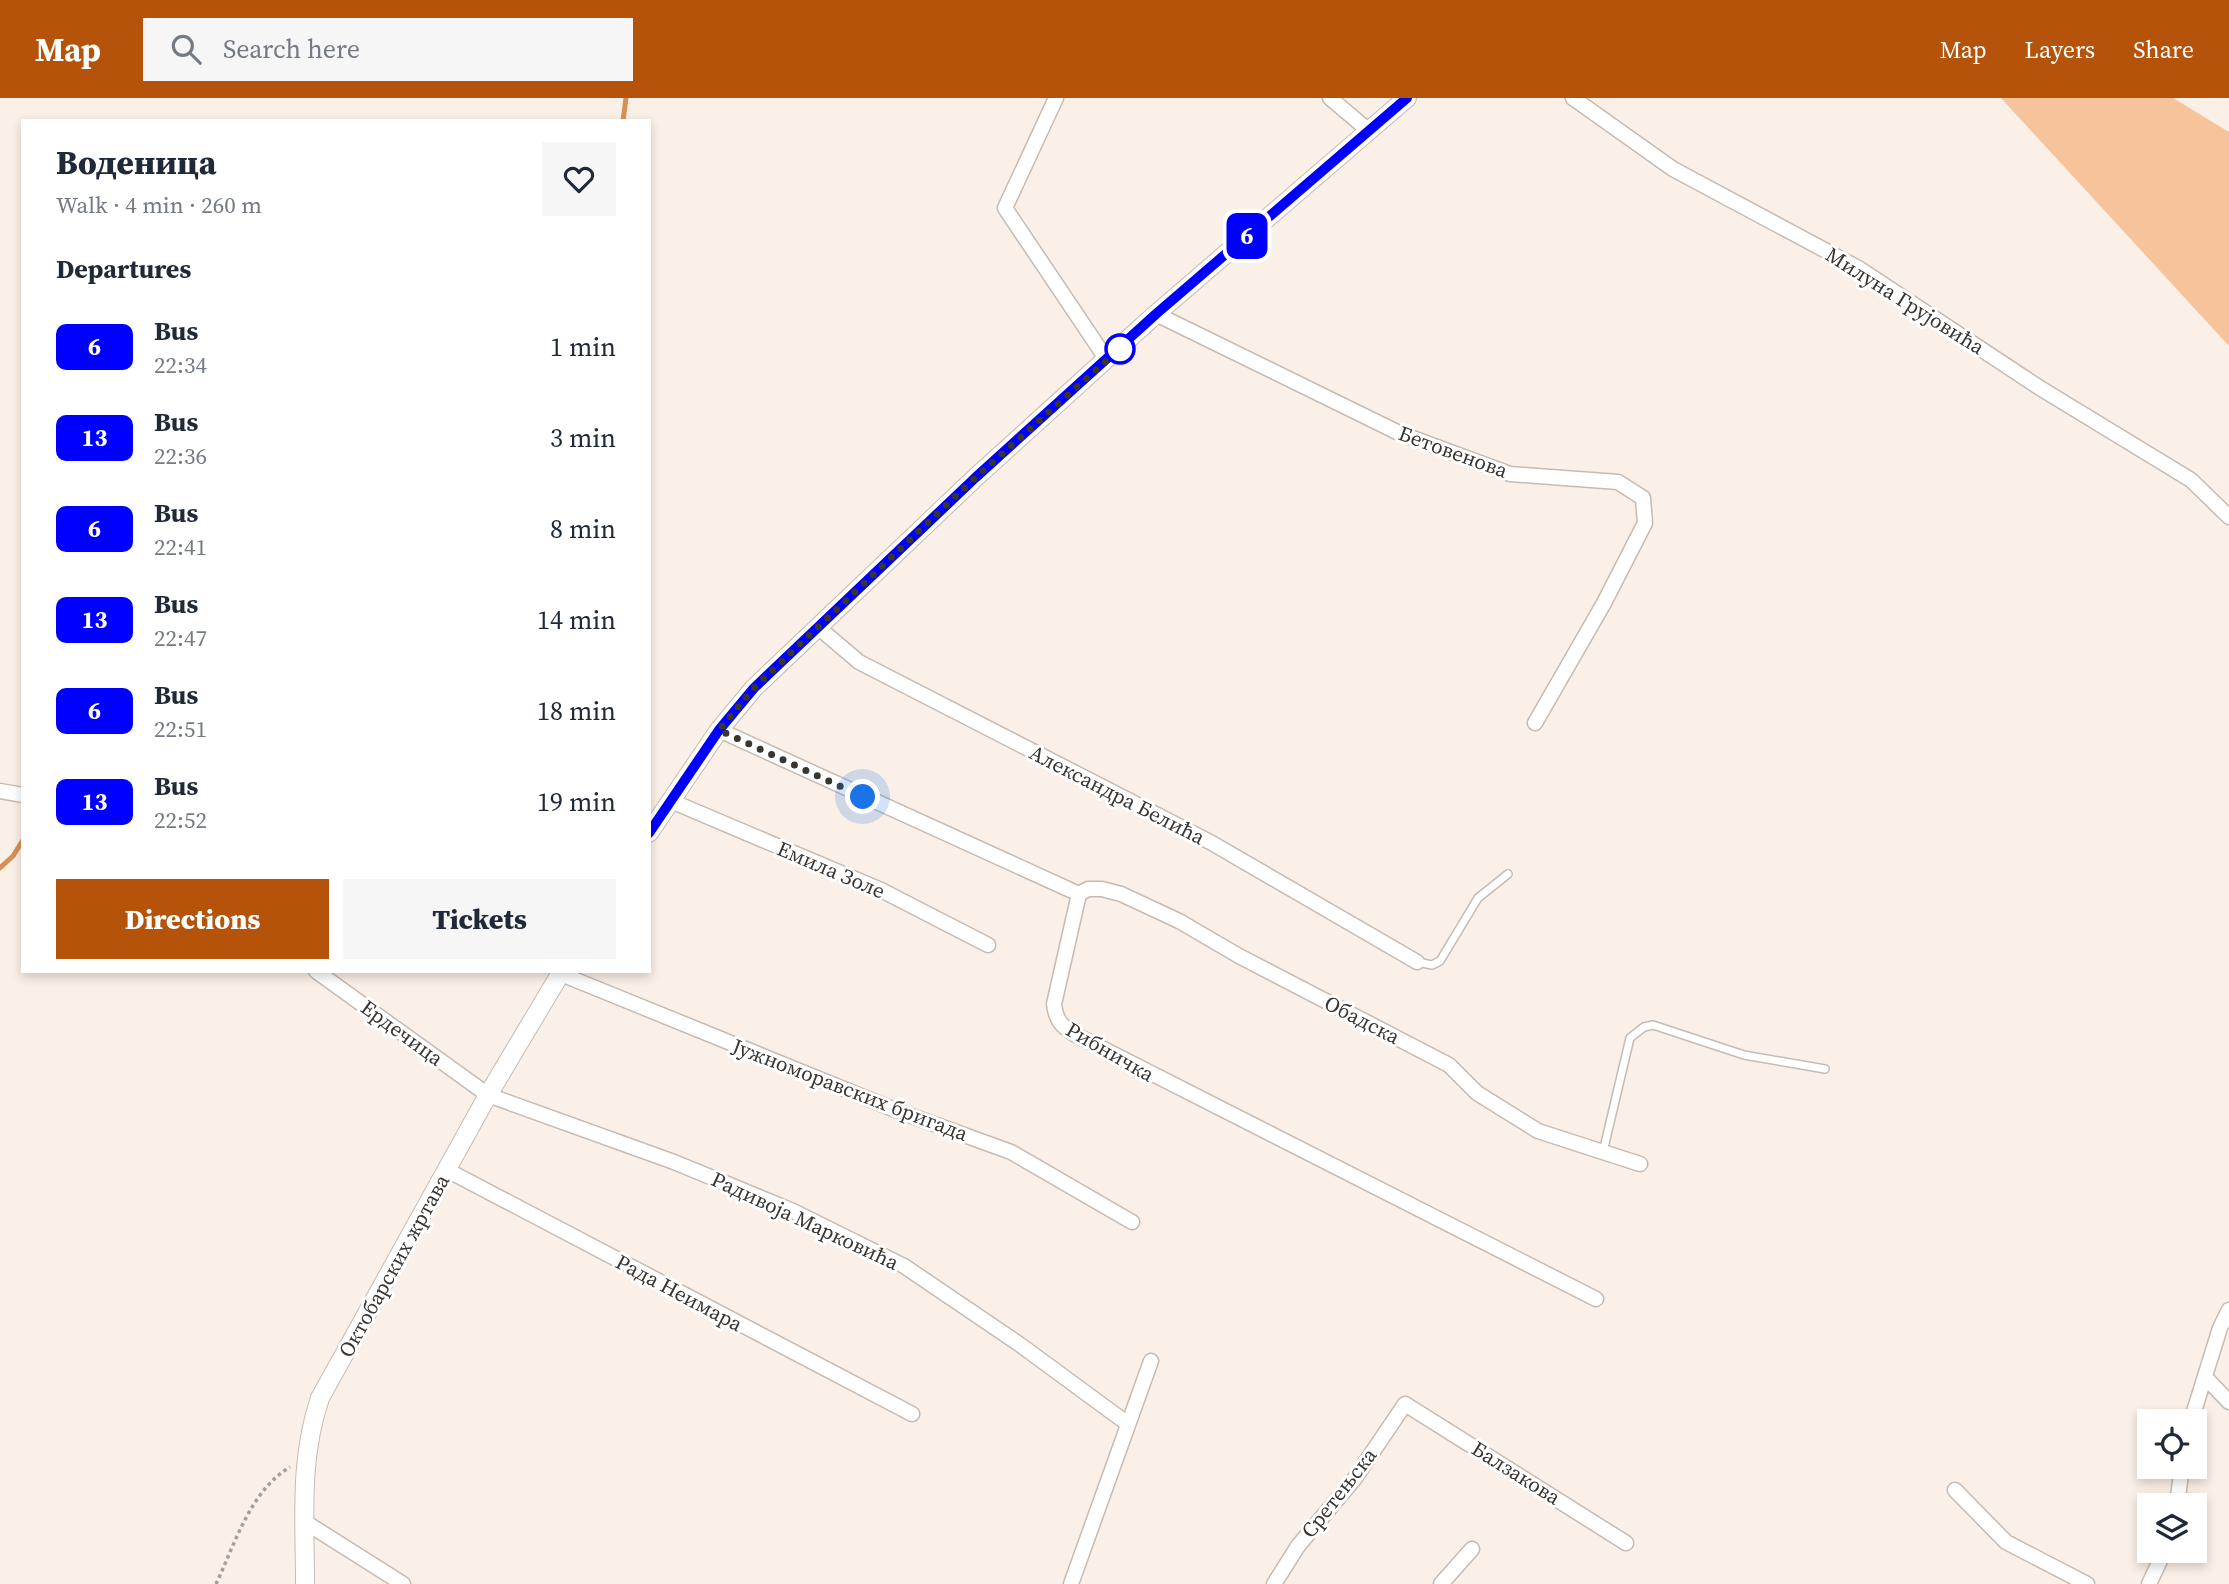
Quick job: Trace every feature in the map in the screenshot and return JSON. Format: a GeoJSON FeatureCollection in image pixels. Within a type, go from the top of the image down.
{"type":"FeatureCollection","features":[{"type":"Feature","properties":{"kind":"street"},"geometry":{"type":"LineString","coordinates":[[1056,98],[1005,208],[1107,360]]}},
{"type":"Feature","properties":{"kind":"street"},"geometry":{"type":"LineString","coordinates":[[1330,98],[1370,131]]}},
{"type":"Feature","properties":{"kind":"street"},"geometry":{"type":"LineString","coordinates":[[651,830],[719,730],[754,688],[975,478],[1156,314],[1408,98]]}},
{"type":"Feature","properties":{"kind":"street","name":"Милуна Грујовића"},"geometry":{"type":"LineString","coordinates":[[1573,98],[1673,169],[1860,269],[2040,388],[2191,480],[2229,517]]}},
{"type":"Feature","properties":{"kind":"street","name":"Бетовенова"},"geometry":{"type":"LineString","coordinates":[[1156,314],[1399,433],[1510,474],[1618,482],[1643,498],[1644,523],[1604,603],[1535,723]]}},
{"type":"Feature","properties":{"kind":"street","name":"Александра Белића"},"geometry":{"type":"LineString","coordinates":[[819,628],[859,662],[1210,842],[1417,962]]}},
{"type":"Feature","properties":{"kind":"street"},"geometry":{"type":"LineString","coordinates":[[719,730],[1079,894]]}},
{"type":"Feature","properties":{"kind":"street"},"geometry":{"type":"LineString","coordinates":[[0,791],[21,795]]}},
{"type":"Feature","properties":{"kind":"street","name":"Емила Золе"},"geometry":{"type":"LineString","coordinates":[[671,801],[881,890],[988,946]]}},
{"type":"Feature","properties":{"kind":"street","name":"Обадска"},"geometry":{"type":"LineString","coordinates":[[1079,894],[1088,889],[1121,894],[1179,921],[1239,956],[1449,1065],[1477,1093],[1538,1131],[1640,1164]]}},
{"type":"Feature","properties":{"kind":"street","name":"Рибничка"},"geometry":{"type":"LineString","coordinates":[[1079,894],[1054,1004],[1055,1017],[1061,1026],[1140,1070],[1596,1299]]}},
{"type":"Feature","properties":{"kind":"street","name":"Ердечица"},"geometry":{"type":"LineString","coordinates":[[319,973],[488,1095]]}},
{"type":"Feature","properties":{"kind":"street","name":"Октобарских жртава"},"geometry":{"type":"LineString","coordinates":[[305,1584],[305,1458],[309,1432],[320,1398],[488,1095],[561,973]]}},
{"type":"Feature","properties":{"kind":"street","name":"Јужноморавских бригада"},"geometry":{"type":"LineString","coordinates":[[561,973],[898,1111],[1011,1152],[1132,1222]]}},
{"type":"Feature","properties":{"kind":"street","name":"Радивоја Марковића"},"geometry":{"type":"LineString","coordinates":[[488,1095],[674,1162],[855,1239],[904,1266],[1128,1424]]}},
{"type":"Feature","properties":{"kind":"street","name":"Рада Неимара"},"geometry":{"type":"LineString","coordinates":[[447,1170],[912,1414]]}},
{"type":"Feature","properties":{"kind":"street"},"geometry":{"type":"LineString","coordinates":[[2195,1409],[2220,1328],[2229,1310]]}},
{"type":"Feature","properties":{"kind":"street"},"geometry":{"type":"LineString","coordinates":[[1071,1584],[1152,1361]]}},
{"type":"Feature","properties":{"kind":"street"},"geometry":{"type":"LineString","coordinates":[[2205,1377],[2229,1402]]}},
{"type":"Feature","properties":{"kind":"street","name":"Балзакова"},"geometry":{"type":"LineString","coordinates":[[1405,1404],[1626,1543]]}},
{"type":"Feature","properties":{"kind":"street","name":"Сретењска"},"geometry":{"type":"LineString","coordinates":[[1274,1584],[1298,1546],[1355,1478],[1405,1404]]}},
{"type":"Feature","properties":{"kind":"street"},"geometry":{"type":"LineString","coordinates":[[1955,1490],[2006,1542],[2087,1584]]}},
{"type":"Feature","properties":{"kind":"street"},"geometry":{"type":"LineString","coordinates":[[305,1522],[403,1584]]}},
{"type":"Feature","properties":{"kind":"street"},"geometry":{"type":"LineString","coordinates":[[1441,1584],[1472,1549]]}},
{"type":"Feature","properties":{"kind":"street"},"geometry":{"type":"LineString","coordinates":[[2149,1584],[2159,1563]]}},
{"type":"Feature","properties":{"kind":"lane"},"geometry":{"type":"LineString","coordinates":[[1417,962],[1432,965],[1440,961],[1478,898],[1508,874]]}},
{"type":"Feature","properties":{"kind":"lane"},"geometry":{"type":"LineString","coordinates":[[1603,1152],[1630,1038],[1644,1027],[1666,1027],[1744,1055],[1825,1069]]}},
{"type":"Feature","properties":{"kind":"path"},"geometry":{"type":"LineString","coordinates":[[216,1584],[254,1503],[277,1475],[305,1458]]}},
{"type":"Feature","properties":{"kind":"shaded area"},"geometry":{"type":"Polygon","coordinates":[[[2001,98],[2173,98],[2229,132],[2229,346],[2001,98]]]}},
{"type":"Feature","properties":{"kind":"waterway"},"geometry":{"type":"LineString","coordinates":[[623,119],[626,98]]}},
{"type":"Feature","properties":{"kind":"waterway"},"geometry":{"type":"LineString","coordinates":[[0,868],[13,856],[21,843]]}},
{"type":"Feature","properties":{"kind":"bus line","name":"6"},"geometry":{"type":"LineString","coordinates":[[651,830],[719,730],[754,688],[975,478],[1156,314],[1407,98]]}},
{"type":"Feature","properties":{"kind":"route"},"geometry":{"type":"LineString","coordinates":[[863,797],[719,730],[754,688],[975,478],[1124,345],[1120,349]]}}]}
